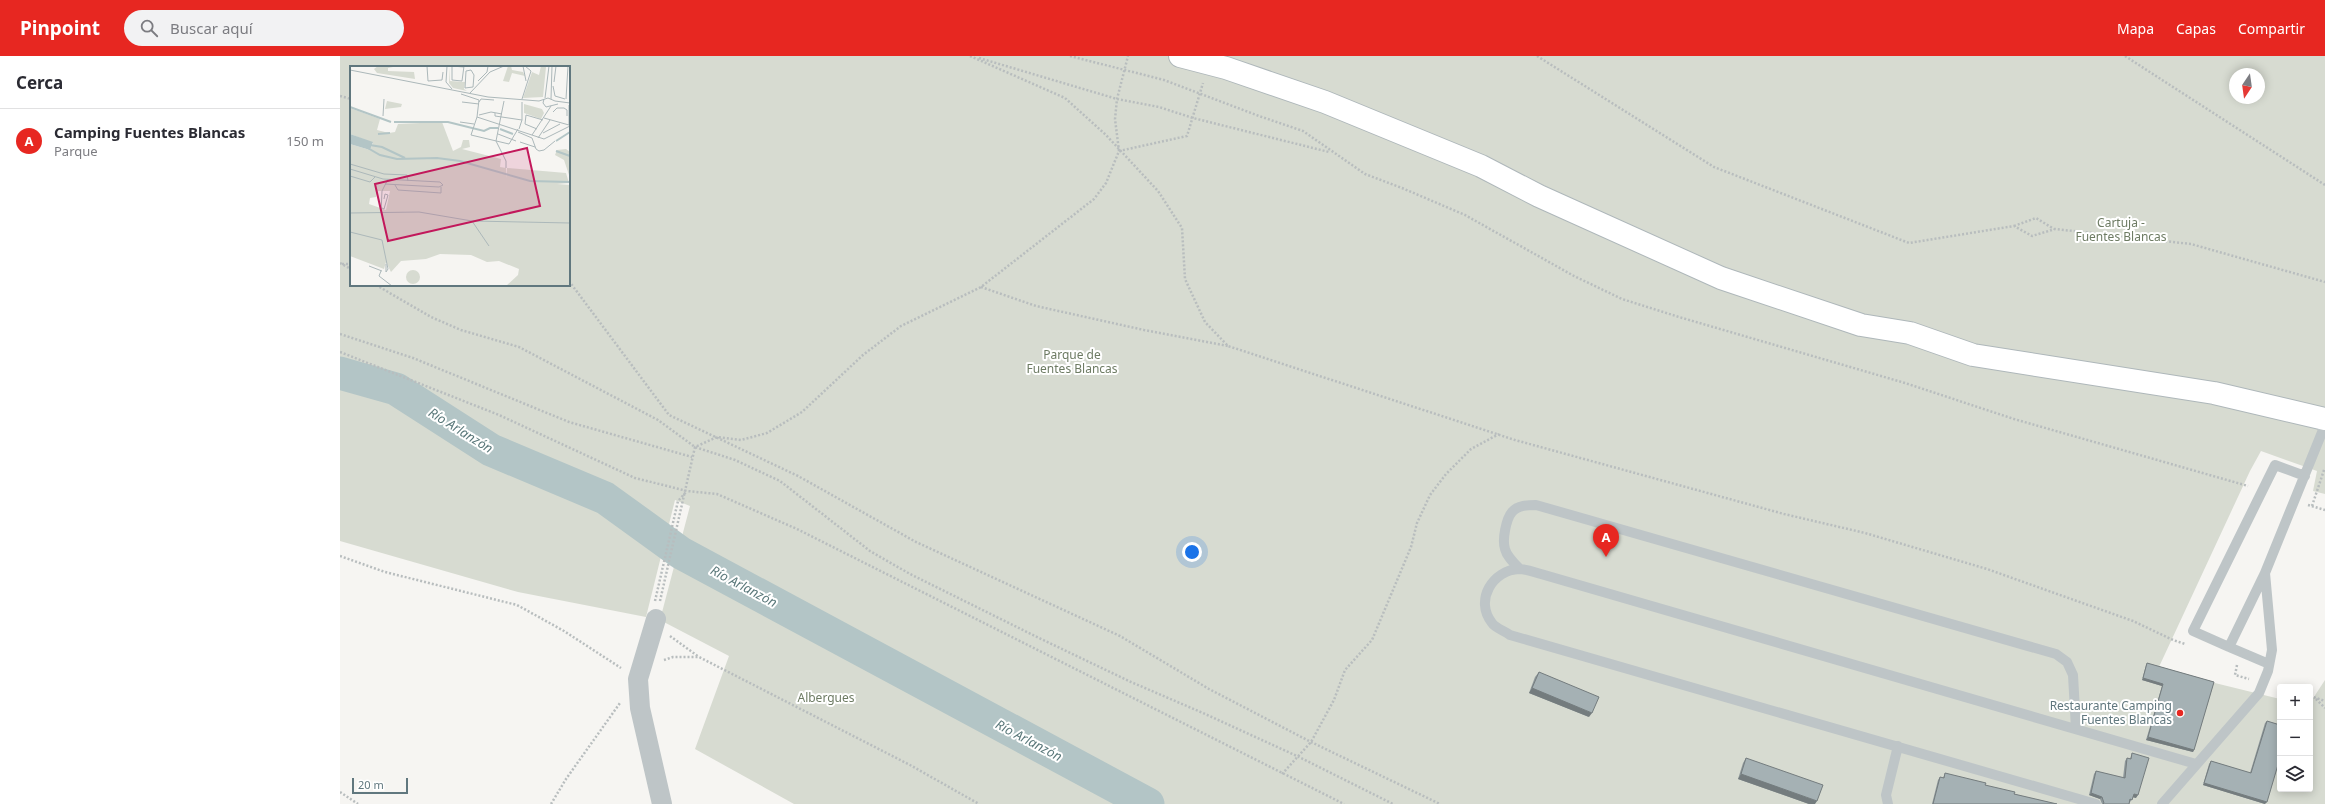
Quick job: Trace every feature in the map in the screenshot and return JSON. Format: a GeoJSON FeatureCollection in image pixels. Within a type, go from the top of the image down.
{"type":"FeatureCollection","features":[{"type":"Feature","properties":{"kind":"main road"},"geometry":{"type":"LineString","coordinates":[[1180,56],[1220,63],[1325,102],[1473,163],[1539,196],[1721,278],[1861,325],[1910,333],[1973,355],[2214,393],[2325,419]]}},
{"type":"Feature","properties":{"kind":"street"},"geometry":{"type":"LineString","coordinates":[[655,622],[638,679],[640,708],[662,804]]}},
{"type":"Feature","properties":{"kind":"lane"},"geometry":{"type":"LineString","coordinates":[[2229,646],[2266,572],[2325,425]]}},
{"type":"Feature","properties":{"kind":"lane"},"geometry":{"type":"LineString","coordinates":[[2269,664],[2193,631],[2275,465],[2305,476]]}},
{"type":"Feature","properties":{"kind":"lane"},"geometry":{"type":"LineString","coordinates":[[2076,729],[2073,675],[2067,662],[2056,654],[1536,505],[1524,505],[1512,512],[1505,531],[1504,547],[1509,558],[1520,569],[2196,764]]}},
{"type":"Feature","properties":{"kind":"lane"},"geometry":{"type":"LineString","coordinates":[[1520,569],[1499,574],[1487,588],[1484,605],[1492,623],[1510,635],[2096,804]]}},
{"type":"Feature","properties":{"kind":"lane"},"geometry":{"type":"LineString","coordinates":[[2162,804],[2259,693],[2272,650],[2266,572]]}},
{"type":"Feature","properties":{"kind":"lane"},"geometry":{"type":"LineString","coordinates":[[1888,804],[1886,795],[1898,746]]}},
{"type":"Feature","properties":{"kind":"path"},"geometry":{"type":"LineString","coordinates":[[970,56],[1117,99],[1159,107],[1193,118],[1332,152]]}},
{"type":"Feature","properties":{"kind":"path"},"geometry":{"type":"LineString","coordinates":[[970,56],[1065,98],[1106,135],[1119,152],[1158,191],[1182,228],[1185,279],[1205,322],[1228,346]]}},
{"type":"Feature","properties":{"kind":"path"},"geometry":{"type":"LineString","coordinates":[[1070,56],[1164,80],[1303,131],[1365,174],[1465,215],[1574,276],[1622,299],[1905,382],[2014,420],[2263,491]]}},
{"type":"Feature","properties":{"kind":"path"},"geometry":{"type":"LineString","coordinates":[[695,446],[717,438],[742,440],[767,433],[802,412],[863,355],[900,326],[981,287],[1094,199],[1106,183],[1119,152],[1116,120],[1117,99],[1128,56]]}},
{"type":"Feature","properties":{"kind":"path"},"geometry":{"type":"LineString","coordinates":[[1537,56],[1714,167],[1909,243],[2014,226],[2036,218],[2055,229]]}},
{"type":"Feature","properties":{"kind":"path"},"geometry":{"type":"LineString","coordinates":[[2125,56],[2325,185]]}},
{"type":"Feature","properties":{"kind":"path"},"geometry":{"type":"LineString","coordinates":[[1119,152],[1187,136],[1200,94],[1220,63]]}},
{"type":"Feature","properties":{"kind":"path"},"geometry":{"type":"LineString","coordinates":[[340,96],[350,98]]}},
{"type":"Feature","properties":{"kind":"path"},"geometry":{"type":"LineString","coordinates":[[2014,226],[2032,236],[2055,229],[2191,244],[2325,282]]}},
{"type":"Feature","properties":{"kind":"path"},"geometry":{"type":"LineString","coordinates":[[341,264],[350,268]]}},
{"type":"Feature","properties":{"kind":"path"},"geometry":{"type":"LineString","coordinates":[[570,282],[669,415],[798,476],[916,542],[1120,636],[1209,688],[1311,742],[1440,804]]}},
{"type":"Feature","properties":{"kind":"path"},"geometry":{"type":"LineString","coordinates":[[378,286],[431,317],[461,330],[519,347],[550,362],[658,420],[695,446],[735,460],[780,481],[870,551],[910,574],[1131,682],[1299,757],[1393,804]]}},
{"type":"Feature","properties":{"kind":"path"},"geometry":{"type":"LineString","coordinates":[[981,287],[1036,306],[1144,330],[1228,346],[1515,440],[1784,514],[1865,533],[1987,569],[2133,621],[2173,640]]}},
{"type":"Feature","properties":{"kind":"path"},"geometry":{"type":"LineString","coordinates":[[340,334],[413,358],[569,422],[692,457]]}},
{"type":"Feature","properties":{"kind":"path"},"geometry":{"type":"LineString","coordinates":[[340,352],[499,415],[636,478],[687,491],[717,494],[797,529],[1344,804]]}},
{"type":"Feature","properties":{"kind":"path"},"geometry":{"type":"LineString","coordinates":[[1282,774],[1311,742],[1334,700],[1345,670],[1372,640],[1411,547],[1417,523],[1430,495],[1446,474],[1471,449],[1499,434]]}},
{"type":"Feature","properties":{"kind":"path"},"geometry":{"type":"LineString","coordinates":[[655,622],[687,491],[695,446]]}},
{"type":"Feature","properties":{"kind":"path"},"geometry":{"type":"LineString","coordinates":[[2312,506],[2325,468]]}},
{"type":"Feature","properties":{"kind":"path"},"geometry":{"type":"LineString","coordinates":[[687,491],[678,501],[653,613],[655,622],[699,657],[904,762],[979,804]]}},
{"type":"Feature","properties":{"kind":"path"},"geometry":{"type":"LineString","coordinates":[[2295,501],[2325,510]]}},
{"type":"Feature","properties":{"kind":"path"},"geometry":{"type":"LineString","coordinates":[[340,556],[385,572],[517,605],[564,631],[638,679],[566,779],[551,804]]}},
{"type":"Feature","properties":{"kind":"path"},"geometry":{"type":"LineString","coordinates":[[662,660],[673,656],[699,657]]}},
{"type":"Feature","properties":{"kind":"path"},"geometry":{"type":"LineString","coordinates":[[2314,698],[2325,701]]}},
{"type":"Feature","properties":{"kind":"path"},"geometry":{"type":"LineString","coordinates":[[2314,698],[2325,708]]}},
{"type":"Feature","properties":{"kind":"path"},"geometry":{"type":"LineString","coordinates":[[340,792],[358,804]]}},
{"type":"Feature","properties":{"kind":"green space"},"geometry":{"type":"Polygon","coordinates":[[[340,56],[2325,56],[2325,494],[2313,491],[2317,471],[2261,451],[2250,471],[2158,669],[2277,698],[2277,792],[2313,792],[2313,698],[2325,680],[2325,804],[794,804],[695,749],[729,656],[660,620],[690,506],[675,500],[646,617],[518,592],[340,541],[340,56]]]}},
{"type":"Feature","properties":{"kind":"building"},"geometry":{"type":"Polygon","coordinates":[[[2147,663],[2214,682],[2194,750],[2148,737],[2163,684],[2143,678],[2147,663]]]}},
{"type":"Feature","properties":{"kind":"building"},"geometry":{"type":"Polygon","coordinates":[[[1539,672],[1599,697],[1592,713],[1532,688],[1539,672]]]}},
{"type":"Feature","properties":{"kind":"building"},"geometry":{"type":"Polygon","coordinates":[[[2267,721],[2277,724],[2277,768],[2267,802],[2204,783],[2211,761],[2251,773],[2267,721]]]}},
{"type":"Feature","properties":{"kind":"building"},"geometry":{"type":"Polygon","coordinates":[[[2132,753],[2149,758],[2138,795],[2134,794],[2132,800],[2130,799],[2129,804],[2103,804],[2102,797],[2091,793],[2096,771],[2125,778],[2127,758],[2131,759],[2132,753]]]}},
{"type":"Feature","properties":{"kind":"building"},"geometry":{"type":"Polygon","coordinates":[[[1746,758],[1823,785],[1817,801],[1741,774],[1746,758]]]}},
{"type":"Feature","properties":{"kind":"building"},"geometry":{"type":"Polygon","coordinates":[[[1945,773],[1986,783],[1985,785],[2015,792],[2014,794],[2057,804],[1933,804],[1940,777],[1944,778],[1945,773]]]}},
{"type":"Feature","properties":{"kind":"waterway","name":"Río Arlanzón"},"geometry":{"type":"LineString","coordinates":[[340,373],[396,389],[491,450],[605,498],[681,553],[1148,804]]}},
{"type":"Feature","properties":{"kind":"place","name":"Camping Fuentes Blancas"},"geometry":{"type":"Point","coordinates":[1606,557]}},
{"type":"Feature","properties":{"kind":"place","name":"Restaurante Camping Fuentes Blancas"},"geometry":{"type":"Point","coordinates":[2180,713]}},
{"type":"Feature","properties":{"kind":"park label","name":"Cartuja - Fuentes Blancas"},"geometry":{"type":"Point","coordinates":[2121,230]}},
{"type":"Feature","properties":{"kind":"park label","name":"Parque de Fuentes Blancas"},"geometry":{"type":"Point","coordinates":[1072,362]}},
{"type":"Feature","properties":{"kind":"park label","name":"Albergues"},"geometry":{"type":"Point","coordinates":[826,698]}}]}
